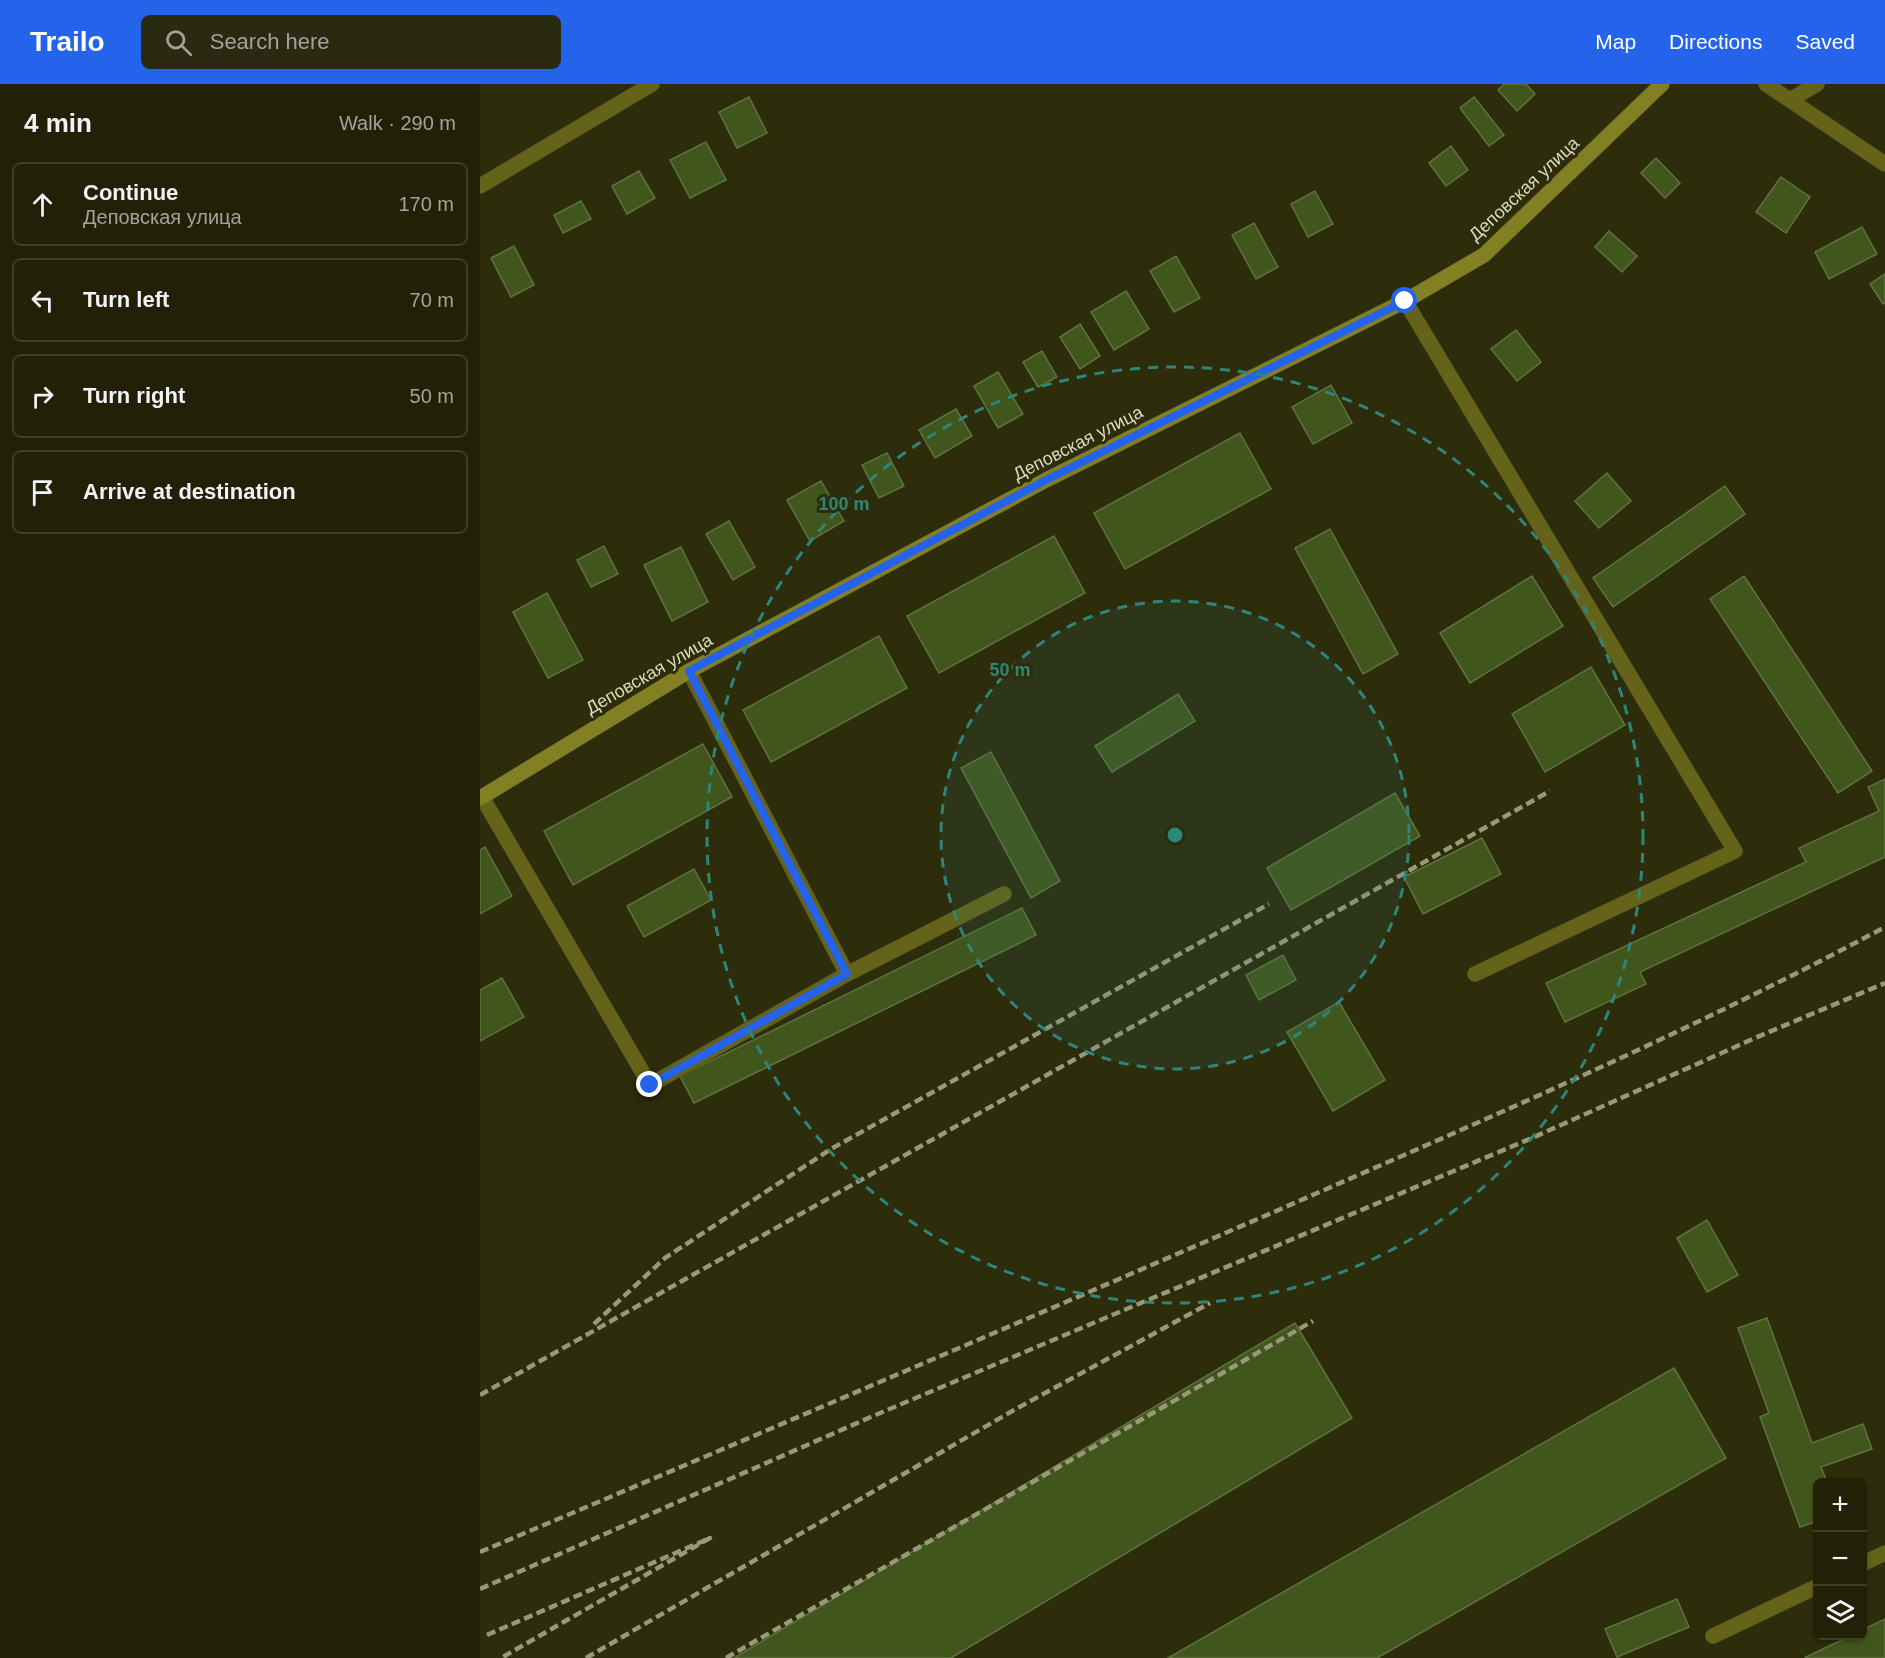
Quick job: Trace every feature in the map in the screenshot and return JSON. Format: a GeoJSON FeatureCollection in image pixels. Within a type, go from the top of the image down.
{"type":"FeatureCollection","features":[{"type":"Feature","properties":{"kind":"street"},"geometry":{"type":"LineString","coordinates":[[480,186],[652,84]]}},
{"type":"Feature","properties":{"kind":"street","name":"Деповская улица"},"geometry":{"type":"LineString","coordinates":[[481,797],[689,671],[1046,480],[1405,301],[1484,255],[1662,84]]}},
{"type":"Feature","properties":{"kind":"street"},"geometry":{"type":"LineString","coordinates":[[1766,84],[1885,164]]}},
{"type":"Feature","properties":{"kind":"street"},"geometry":{"type":"LineString","coordinates":[[1790,100],[1816,84]]}},
{"type":"Feature","properties":{"kind":"street"},"geometry":{"type":"LineString","coordinates":[[1405,301],[1735,851],[1475,974]]}},
{"type":"Feature","properties":{"kind":"street"},"geometry":{"type":"LineString","coordinates":[[689,671],[847,974]]}},
{"type":"Feature","properties":{"kind":"street"},"geometry":{"type":"LineString","coordinates":[[481,797],[650,1085],[847,974],[1004,894]]}},
{"type":"Feature","properties":{"kind":"street"},"geometry":{"type":"LineString","coordinates":[[1867,1562],[1885,1553]]}},
{"type":"Feature","properties":{"kind":"street"},"geometry":{"type":"LineString","coordinates":[[1713,1636],[1813,1588]]}},
{"type":"Feature","properties":{"kind":"building"},"geometry":{"type":"Polygon","coordinates":[[[1504,84],[1526,84],[1535,94],[1517,111],[1498,90],[1504,84]]]}},
{"type":"Feature","properties":{"kind":"building"},"geometry":{"type":"Polygon","coordinates":[[[749,97],[767,133],[737,148],[719,112],[749,97]]]}},
{"type":"Feature","properties":{"kind":"building"},"geometry":{"type":"Polygon","coordinates":[[[1474,97],[1504,135],[1489,146],[1460,108],[1474,97]]]}},
{"type":"Feature","properties":{"kind":"building"},"geometry":{"type":"Polygon","coordinates":[[[706,142],[726,180],[690,198],[670,160],[706,142]]]}},
{"type":"Feature","properties":{"kind":"building"},"geometry":{"type":"Polygon","coordinates":[[[1451,146],[1468,170],[1446,186],[1429,163],[1451,146]]]}},
{"type":"Feature","properties":{"kind":"building"},"geometry":{"type":"Polygon","coordinates":[[[1656,158],[1680,183],[1665,198],[1641,173],[1656,158]]]}},
{"type":"Feature","properties":{"kind":"building"},"geometry":{"type":"Polygon","coordinates":[[[639,171],[655,198],[627,214],[612,186],[639,171]]]}},
{"type":"Feature","properties":{"kind":"building"},"geometry":{"type":"Polygon","coordinates":[[[1781,177],[1810,197],[1786,233],[1756,212],[1781,177]]]}},
{"type":"Feature","properties":{"kind":"building"},"geometry":{"type":"Polygon","coordinates":[[[1315,191],[1333,224],[1308,237],[1291,204],[1315,191]]]}},
{"type":"Feature","properties":{"kind":"building"},"geometry":{"type":"Polygon","coordinates":[[[581,201],[591,219],[563,233],[554,215],[581,201]]]}},
{"type":"Feature","properties":{"kind":"building"},"geometry":{"type":"Polygon","coordinates":[[[1254,223],[1278,267],[1256,279],[1232,235],[1254,223]]]}},
{"type":"Feature","properties":{"kind":"building"},"geometry":{"type":"Polygon","coordinates":[[[1862,227],[1877,254],[1829,279],[1815,252],[1862,227]]]}},
{"type":"Feature","properties":{"kind":"building"},"geometry":{"type":"Polygon","coordinates":[[[1609,231],[1637,256],[1622,272],[1595,247],[1609,231]]]}},
{"type":"Feature","properties":{"kind":"building"},"geometry":{"type":"Polygon","coordinates":[[[514,246],[534,285],[511,297],[491,258],[514,246]]]}},
{"type":"Feature","properties":{"kind":"building"},"geometry":{"type":"Polygon","coordinates":[[[1176,256],[1200,298],[1174,312],[1150,271],[1176,256]]]}},
{"type":"Feature","properties":{"kind":"building"},"geometry":{"type":"Polygon","coordinates":[[[1885,274],[1885,303],[1883,304],[1870,284],[1885,274]]]}},
{"type":"Feature","properties":{"kind":"building"},"geometry":{"type":"Polygon","coordinates":[[[1126,291],[1149,329],[1114,350],[1091,312],[1126,291]]]}},
{"type":"Feature","properties":{"kind":"building"},"geometry":{"type":"Polygon","coordinates":[[[1080,324],[1100,356],[1080,369],[1060,337],[1080,324]]]}},
{"type":"Feature","properties":{"kind":"building"},"geometry":{"type":"Polygon","coordinates":[[[1516,330],[1541,362],[1517,381],[1491,349],[1516,330]]]}},
{"type":"Feature","properties":{"kind":"building"},"geometry":{"type":"Polygon","coordinates":[[[1042,351],[1057,377],[1038,387],[1023,362],[1042,351]]]}},
{"type":"Feature","properties":{"kind":"building"},"geometry":{"type":"Polygon","coordinates":[[[998,372],[1023,414],[998,428],[974,386],[998,372]]]}},
{"type":"Feature","properties":{"kind":"building"},"geometry":{"type":"Polygon","coordinates":[[[1331,385],[1352,423],[1313,444],[1292,407],[1331,385]]]}},
{"type":"Feature","properties":{"kind":"building"},"geometry":{"type":"Polygon","coordinates":[[[956,409],[972,436],[935,458],[919,430],[956,409]]]}},
{"type":"Feature","properties":{"kind":"building"},"geometry":{"type":"Polygon","coordinates":[[[1240,433],[1271,489],[1125,569],[1094,513],[1240,433]]]}},
{"type":"Feature","properties":{"kind":"building"},"geometry":{"type":"Polygon","coordinates":[[[887,453],[904,486],[879,498],[862,465],[887,453]]]}},
{"type":"Feature","properties":{"kind":"building"},"geometry":{"type":"Polygon","coordinates":[[[1607,473],[1631,501],[1599,528],[1575,501],[1607,473]]]}},
{"type":"Feature","properties":{"kind":"building"},"geometry":{"type":"Polygon","coordinates":[[[821,481],[844,521],[810,541],[787,500],[821,481]]]}},
{"type":"Feature","properties":{"kind":"building"},"geometry":{"type":"Polygon","coordinates":[[[1725,486],[1745,514],[1613,607],[1593,578],[1725,486]]]}},
{"type":"Feature","properties":{"kind":"building"},"geometry":{"type":"Polygon","coordinates":[[[729,521],[755,567],[733,580],[706,534],[729,521]]]}},
{"type":"Feature","properties":{"kind":"building"},"geometry":{"type":"Polygon","coordinates":[[[1330,529],[1398,654],[1363,674],[1295,548],[1330,529]]]}},
{"type":"Feature","properties":{"kind":"building"},"geometry":{"type":"Polygon","coordinates":[[[1054,536],[1085,593],[939,673],[907,616],[1054,536]]]}},
{"type":"Feature","properties":{"kind":"building"},"geometry":{"type":"Polygon","coordinates":[[[604,546],[618,574],[591,587],[577,560],[604,546]]]}},
{"type":"Feature","properties":{"kind":"building"},"geometry":{"type":"Polygon","coordinates":[[[681,547],[708,602],[672,621],[644,565],[681,547]]]}},
{"type":"Feature","properties":{"kind":"building"},"geometry":{"type":"Polygon","coordinates":[[[1532,576],[1563,626],[1470,683],[1440,633],[1532,576]]]}},
{"type":"Feature","properties":{"kind":"building"},"geometry":{"type":"Polygon","coordinates":[[[1744,576],[1872,771],[1838,793],[1710,599],[1744,576]]]}},
{"type":"Feature","properties":{"kind":"building"},"geometry":{"type":"Polygon","coordinates":[[[547,593],[583,660],[548,678],[513,612],[547,593]]]}},
{"type":"Feature","properties":{"kind":"building"},"geometry":{"type":"Polygon","coordinates":[[[879,636],[907,688],[771,762],[743,710],[879,636]]]}},
{"type":"Feature","properties":{"kind":"building"},"geometry":{"type":"Polygon","coordinates":[[[1591,667],[1625,725],[1545,772],[1512,714],[1591,667]]]}},
{"type":"Feature","properties":{"kind":"building"},"geometry":{"type":"Polygon","coordinates":[[[1178,694],[1195,721],[1112,772],[1095,746],[1178,694]]]}},
{"type":"Feature","properties":{"kind":"building"},"geometry":{"type":"Polygon","coordinates":[[[703,744],[732,797],[573,885],[544,831],[703,744]]]}},
{"type":"Feature","properties":{"kind":"building"},"geometry":{"type":"Polygon","coordinates":[[[991,752],[1060,881],[1031,898],[961,768],[991,752]]]}},
{"type":"Feature","properties":{"kind":"building"},"geometry":{"type":"Polygon","coordinates":[[[1885,779],[1885,857],[1640,972],[1646,984],[1565,1022],[1546,983],[1806,862],[1799,848],[1879,811],[1868,787],[1885,779]]]}},
{"type":"Feature","properties":{"kind":"building"},"geometry":{"type":"Polygon","coordinates":[[[1395,793],[1420,836],[1291,910],[1267,868],[1395,793]]]}},
{"type":"Feature","properties":{"kind":"building"},"geometry":{"type":"Polygon","coordinates":[[[1482,838],[1501,874],[1423,914],[1404,877],[1482,838]]]}},
{"type":"Feature","properties":{"kind":"building"},"geometry":{"type":"Polygon","coordinates":[[[485,847],[512,896],[480,914],[480,850],[485,847]]]}},
{"type":"Feature","properties":{"kind":"building"},"geometry":{"type":"Polygon","coordinates":[[[694,869],[711,900],[644,937],[627,906],[694,869]]]}},
{"type":"Feature","properties":{"kind":"building"},"geometry":{"type":"Polygon","coordinates":[[[1022,908],[1036,935],[694,1103],[680,1076],[1022,908]]]}},
{"type":"Feature","properties":{"kind":"building"},"geometry":{"type":"Polygon","coordinates":[[[1283,955],[1296,980],[1259,1000],[1246,975],[1283,955]]]}},
{"type":"Feature","properties":{"kind":"building"},"geometry":{"type":"Polygon","coordinates":[[[502,978],[524,1017],[480,1041],[480,990],[502,978]]]}},
{"type":"Feature","properties":{"kind":"building"},"geometry":{"type":"Polygon","coordinates":[[[1339,1002],[1385,1080],[1333,1111],[1287,1032],[1339,1002]]]}},
{"type":"Feature","properties":{"kind":"building"},"geometry":{"type":"Polygon","coordinates":[[[1707,1220],[1738,1275],[1707,1292],[1677,1238],[1707,1220]]]}},
{"type":"Feature","properties":{"kind":"building"},"geometry":{"type":"Polygon","coordinates":[[[1767,1318],[1812,1443],[1863,1424],[1872,1449],[1821,1467],[1825,1478],[1813,1478],[1813,1523],[1800,1527],[1760,1417],[1769,1413],[1738,1328],[1767,1318]]]}},
{"type":"Feature","properties":{"kind":"building"},"geometry":{"type":"Polygon","coordinates":[[[1295,1323],[1352,1418],[951,1658],[734,1658],[1295,1323]]]}},
{"type":"Feature","properties":{"kind":"building"},"geometry":{"type":"Polygon","coordinates":[[[1674,1368],[1726,1458],[1377,1658],[1168,1658],[1674,1368]]]}},
{"type":"Feature","properties":{"kind":"building"},"geometry":{"type":"Polygon","coordinates":[[[1677,1599],[1689,1627],[1617,1657],[1605,1629],[1677,1599]]]}},
{"type":"Feature","properties":{"kind":"building"},"geometry":{"type":"Polygon","coordinates":[[[1885,1619],[1885,1658],[1804,1658],[1842,1640],[1867,1640],[1867,1628],[1885,1619]]]}},
{"type":"Feature","properties":{"kind":"railway"},"geometry":{"type":"LineString","coordinates":[[480,1395],[1550,791]]}},
{"type":"Feature","properties":{"kind":"railway"},"geometry":{"type":"LineString","coordinates":[[594,1324],[665,1258],[831,1149],[1269,904]]}},
{"type":"Feature","properties":{"kind":"railway"},"geometry":{"type":"LineString","coordinates":[[480,1552],[982,1338],[1511,1108],[1737,1003],[1885,927]]}},
{"type":"Feature","properties":{"kind":"railway"},"geometry":{"type":"LineString","coordinates":[[480,1589],[873,1416],[1532,1138],[1755,1038],[1885,983]]}},
{"type":"Feature","properties":{"kind":"railway"},"geometry":{"type":"LineString","coordinates":[[586,1658],[1014,1410],[1210,1303]]}},
{"type":"Feature","properties":{"kind":"railway"},"geometry":{"type":"LineString","coordinates":[[726,1658],[1313,1321]]}},
{"type":"Feature","properties":{"kind":"railway"},"geometry":{"type":"LineString","coordinates":[[487,1635],[710,1538],[501,1658]]}},
{"type":"Feature","properties":{"kind":"route"},"geometry":{"type":"LineString","coordinates":[[650,1085],[847,974],[689,671],[1046,480],[1405,301]]}}]}
